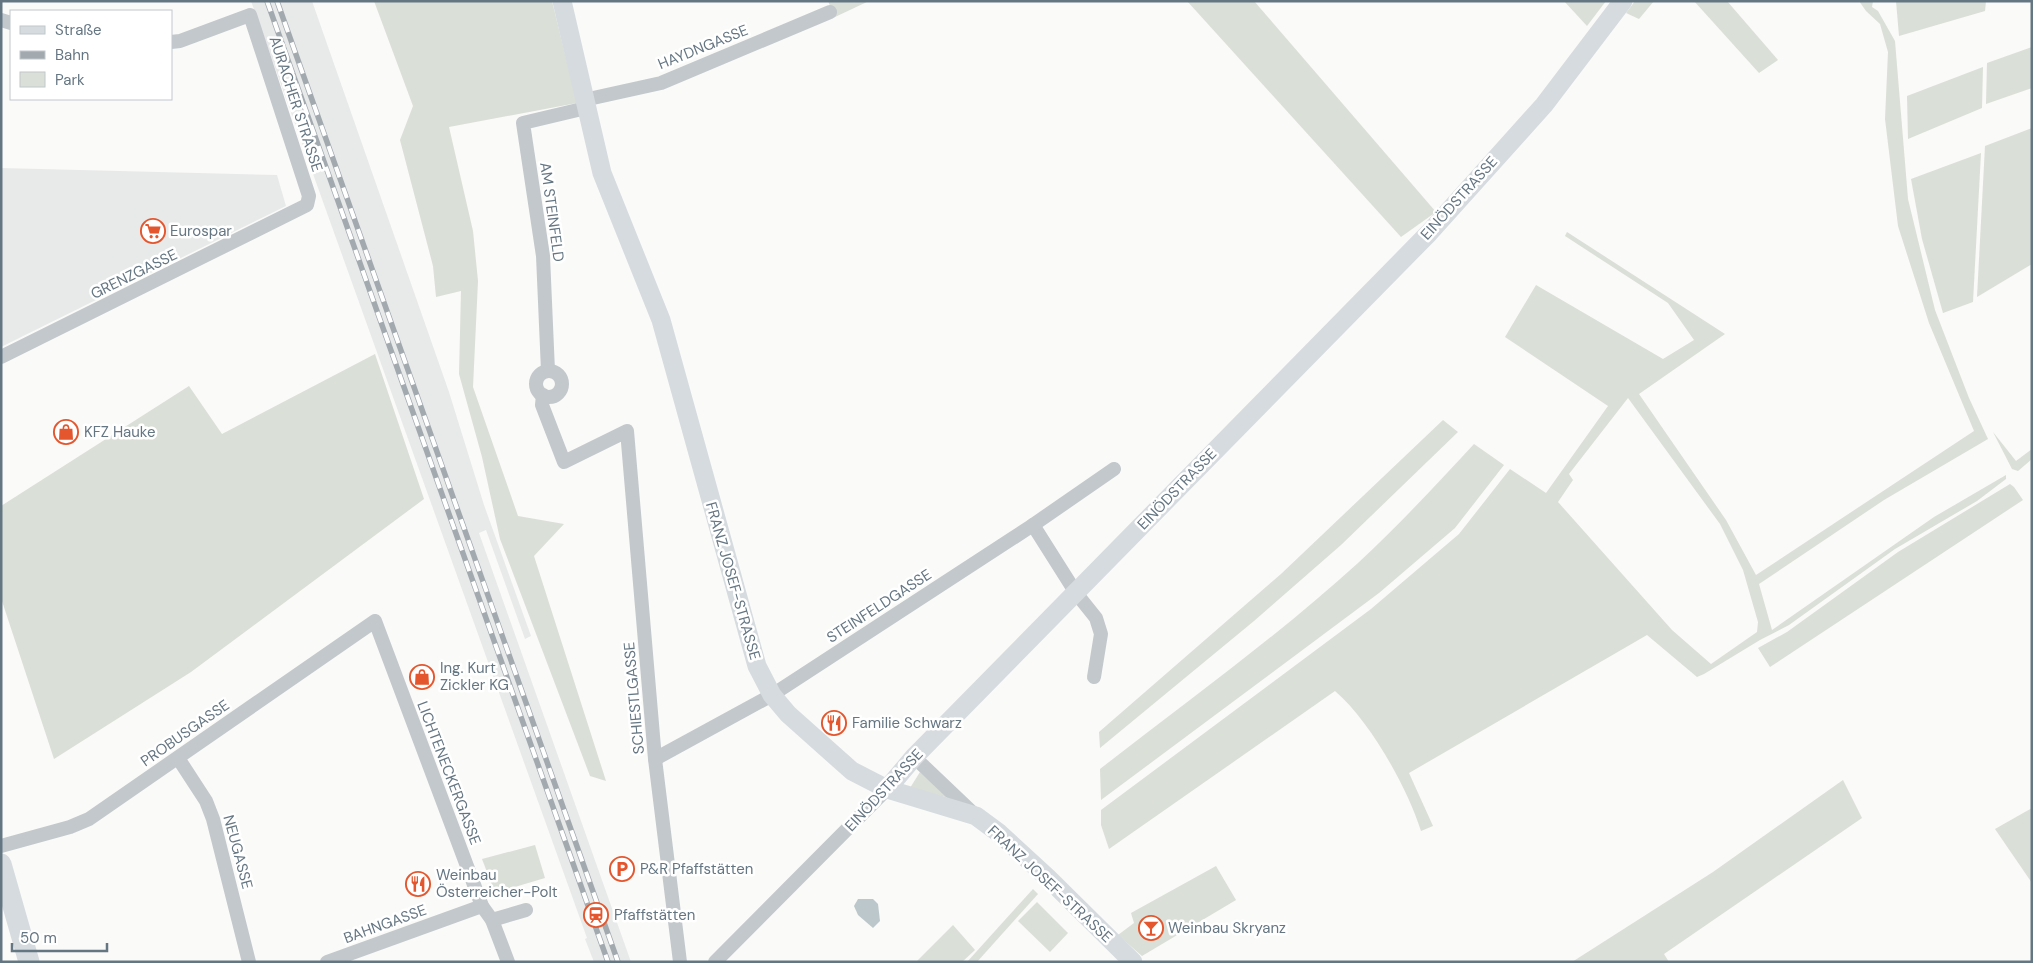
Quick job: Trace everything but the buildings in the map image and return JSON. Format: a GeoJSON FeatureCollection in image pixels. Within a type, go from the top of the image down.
{"type":"FeatureCollection","features":[{"type":"Feature","properties":{"kind":"main road","name":"FRANZ JOSEF-STRASSE"},"geometry":{"type":"LineString","coordinates":[[562,1],[602,173],[661,320],[757,666],[772,695],[788,714],[852,771],[887,789],[976,816],[1000,833],[1048,878],[1123,959]]}},
{"type":"Feature","properties":{"kind":"main road","name":"EINÖDSTRASSE"},"geometry":{"type":"LineString","coordinates":[[887,789],[914,757],[1429,233],[1544,104],[1622,1]]}},
{"type":"Feature","properties":{"kind":"main road"},"geometry":{"type":"LineString","coordinates":[[1,864],[29,962]]}},
{"type":"Feature","properties":{"kind":"street","name":"HAYDNGASSE"},"geometry":{"type":"LineString","coordinates":[[585,104],[661,83],[830,12]]}},
{"type":"Feature","properties":{"kind":"street","name":"AURACHER STRASSE"},"geometry":{"type":"LineString","coordinates":[[172,42],[180,41],[250,15],[309,196],[307,204]]}},
{"type":"Feature","properties":{"kind":"street","name":"AM STEINFELD"},"geometry":{"type":"LineString","coordinates":[[585,104],[523,123],[543,256],[548,371],[540,375],[537,388],[543,395],[542,405],[564,462],[627,431]]}},
{"type":"Feature","properties":{"kind":"street","name":"GRENZGASSE"},"geometry":{"type":"LineString","coordinates":[[1,357],[307,204]]}},
{"type":"Feature","properties":{"kind":"street"},"geometry":{"type":"LineString","coordinates":[[543,395],[555,396],[562,388],[559,375],[548,371]]}},
{"type":"Feature","properties":{"kind":"street","name":"SCHIESTLGASSE"},"geometry":{"type":"LineString","coordinates":[[627,431],[655,759],[680,962]]}},
{"type":"Feature","properties":{"kind":"street","name":"STEINFELDGASSE"},"geometry":{"type":"LineString","coordinates":[[655,759],[772,695],[1033,525],[1114,468]]}},
{"type":"Feature","properties":{"kind":"street"},"geometry":{"type":"LineString","coordinates":[[1033,525],[1076,593],[1096,618],[1100,634],[1094,678]]}},
{"type":"Feature","properties":{"kind":"street","name":"PROBUSGASSE"},"geometry":{"type":"LineString","coordinates":[[1,846],[70,827],[89,819],[375,621]]}},
{"type":"Feature","properties":{"kind":"street","name":"LICHTENECKERGASSE"},"geometry":{"type":"LineString","coordinates":[[375,621],[482,906],[492,920],[508,962]]}},
{"type":"Feature","properties":{"kind":"street"},"geometry":{"type":"LineString","coordinates":[[914,757],[976,816]]}},
{"type":"Feature","properties":{"kind":"street","name":"NEUGASSE"},"geometry":{"type":"LineString","coordinates":[[178,758],[206,801],[213,819],[249,962]]}},
{"type":"Feature","properties":{"kind":"street","name":"EINÖDSTRASSE"},"geometry":{"type":"LineString","coordinates":[[715,962],[887,789]]}},
{"type":"Feature","properties":{"kind":"street","name":"BAHNGASSE"},"geometry":{"type":"LineString","coordinates":[[327,962],[482,906]]}},
{"type":"Feature","properties":{"kind":"street"},"geometry":{"type":"LineString","coordinates":[[492,920],[526,910]]}},
{"type":"Feature","properties":{"kind":"shaded area"},"geometry":{"type":"Polygon","coordinates":[[[251,1],[312,1],[449,392],[484,505],[531,636],[525,639],[486,530],[479,533],[631,962],[594,962],[251,1]]]}},
{"type":"Feature","properties":{"kind":"shaded area"},"geometry":{"type":"Polygon","coordinates":[[[1,168],[277,175],[286,206],[1,347],[1,168]]]}},
{"type":"Feature","properties":{"kind":"shaded area"},"geometry":{"type":"Polygon","coordinates":[[[858,899],[873,899],[878,904],[880,921],[873,928],[858,915],[854,906],[858,899]]]}},
{"type":"Feature","properties":{"kind":"green space"},"geometry":{"type":"Polygon","coordinates":[[[374,1],[552,1],[577,103],[449,127],[473,231],[478,281],[473,387],[518,516],[564,524],[534,556],[606,781],[590,776],[500,539],[482,457],[459,374],[461,291],[436,297],[433,266],[400,140],[413,106],[374,1]]]}},
{"type":"Feature","properties":{"kind":"green space"},"geometry":{"type":"Polygon","coordinates":[[[828,1],[869,1],[835,17],[828,1]]]}},
{"type":"Feature","properties":{"kind":"green space"},"geometry":{"type":"Polygon","coordinates":[[[1187,1],[1254,1],[1436,212],[1401,237],[1187,1]]]}},
{"type":"Feature","properties":{"kind":"green space"},"geometry":{"type":"Polygon","coordinates":[[[1564,1],[1606,1],[1587,26],[1564,1]]]}},
{"type":"Feature","properties":{"kind":"green space"},"geometry":{"type":"Polygon","coordinates":[[[1635,1],[1654,1],[1639,19],[1626,13],[1635,1]]]}},
{"type":"Feature","properties":{"kind":"green space"},"geometry":{"type":"Polygon","coordinates":[[[1694,1],[1727,1],[1778,60],[1759,73],[1694,1]]]}},
{"type":"Feature","properties":{"kind":"green space"},"geometry":{"type":"Polygon","coordinates":[[[1859,1],[1873,1],[1872,7],[1878,11],[1895,41],[1908,199],[1935,310],[1969,398],[1988,439],[1884,500],[1759,584],[1772,630],[1934,517],[2006,475],[2006,479],[1977,501],[1895,549],[1789,625],[1704,674],[1697,677],[1647,635],[1409,773],[1433,826],[1421,831],[1407,795],[1386,756],[1361,719],[1335,691],[1109,849],[1101,825],[1101,810],[1371,609],[1459,534],[1510,469],[1546,493],[1608,406],[1505,337],[1536,285],[1663,359],[1694,340],[1668,303],[1565,236],[1567,232],[1725,334],[1639,394],[1726,520],[1756,575],[1974,431],[1929,323],[1898,226],[1885,119],[1888,52],[1880,24],[1866,11],[1859,1]],[[1628,398],[1569,474],[1573,480],[1558,502],[1672,630],[1711,664],[1757,632],[1758,622],[1743,570],[1720,524],[1628,398]]]}},
{"type":"Feature","properties":{"kind":"green space"},"geometry":{"type":"Polygon","coordinates":[[[1896,1],[1986,1],[1985,11],[1899,36],[1896,1]]]}},
{"type":"Feature","properties":{"kind":"green space"},"geometry":{"type":"Polygon","coordinates":[[[2032,47],[2032,88],[1986,104],[1987,63],[2032,47]]]}},
{"type":"Feature","properties":{"kind":"green space"},"geometry":{"type":"Polygon","coordinates":[[[1983,67],[1982,108],[1908,139],[1907,96],[1983,67]]]}},
{"type":"Feature","properties":{"kind":"green space"},"geometry":{"type":"Polygon","coordinates":[[[2032,128],[2032,264],[1977,297],[1985,146],[2032,128]]]}},
{"type":"Feature","properties":{"kind":"green space"},"geometry":{"type":"Polygon","coordinates":[[[1981,153],[1973,302],[1943,313],[1922,239],[1911,179],[1981,153]]]}},
{"type":"Feature","properties":{"kind":"green space"},"geometry":{"type":"Polygon","coordinates":[[[375,354],[424,499],[191,672],[54,759],[1,598],[1,506],[189,386],[222,434],[375,354]]]}},
{"type":"Feature","properties":{"kind":"green space"},"geometry":{"type":"Polygon","coordinates":[[[1443,420],[1458,432],[1341,545],[1254,621],[1100,748],[1099,732],[1281,574],[1443,420]]]}},
{"type":"Feature","properties":{"kind":"green space"},"geometry":{"type":"Polygon","coordinates":[[[1993,432],[2016,461],[2032,449],[2032,459],[2018,471],[2012,469],[1993,432]]]}},
{"type":"Feature","properties":{"kind":"green space"},"geometry":{"type":"Polygon","coordinates":[[[1474,444],[1504,465],[1455,528],[1379,593],[1101,800],[1100,769],[1296,617],[1388,534],[1474,444]]]}},
{"type":"Feature","properties":{"kind":"green space"},"geometry":{"type":"Polygon","coordinates":[[[2010,484],[2023,500],[1770,667],[1758,648],[1787,632],[1898,552],[2010,484]]]}},
{"type":"Feature","properties":{"kind":"green space"},"geometry":{"type":"Polygon","coordinates":[[[920,772],[949,798],[910,788],[920,772]]]}},
{"type":"Feature","properties":{"kind":"green space"},"geometry":{"type":"Polygon","coordinates":[[[1843,780],[1862,818],[1664,954],[1669,962],[1572,962],[1713,872],[1843,780]]]}},
{"type":"Feature","properties":{"kind":"green space"},"geometry":{"type":"Polygon","coordinates":[[[2032,808],[2032,883],[1995,829],[2032,808]]]}},
{"type":"Feature","properties":{"kind":"green space"},"geometry":{"type":"Polygon","coordinates":[[[535,845],[545,878],[495,893],[482,859],[535,845]]]}},
{"type":"Feature","properties":{"kind":"green space"},"geometry":{"type":"Polygon","coordinates":[[[1216,866],[1236,900],[1142,956],[1118,935],[1134,923],[1131,913],[1216,866]]]}},
{"type":"Feature","properties":{"kind":"green space"},"geometry":{"type":"Polygon","coordinates":[[[1033,889],[1038,894],[977,962],[967,962],[1033,889]]]}},
{"type":"Feature","properties":{"kind":"green space"},"geometry":{"type":"Polygon","coordinates":[[[1037,902],[1068,933],[1050,952],[1018,921],[1037,902]]]}},
{"type":"Feature","properties":{"kind":"green space"},"geometry":{"type":"Polygon","coordinates":[[[953,925],[975,950],[962,962],[916,962],[953,925]]]}},
{"type":"Feature","properties":{"kind":"railway"},"geometry":{"type":"LineString","coordinates":[[267,1],[608,962]]}},
{"type":"Feature","properties":{"kind":"railway"},"geometry":{"type":"LineString","coordinates":[[277,1],[618,962]]}},
{"type":"Feature","properties":{"kind":"place","name":"Eurospar"},"geometry":{"type":"Point","coordinates":[153,231]}},
{"type":"Feature","properties":{"kind":"place","name":"KFZ Hauke"},"geometry":{"type":"Point","coordinates":[66,432]}},
{"type":"Feature","properties":{"kind":"place","name":"Ing. Kurt Zickler KG"},"geometry":{"type":"Point","coordinates":[422,677]}},
{"type":"Feature","properties":{"kind":"place","name":"Familie Schwarz"},"geometry":{"type":"Point","coordinates":[834,723]}},
{"type":"Feature","properties":{"kind":"place","name":"P&R Pfaffstätten"},"geometry":{"type":"Point","coordinates":[622,869]}},
{"type":"Feature","properties":{"kind":"place","name":"Weinbau Österreicher-Polt"},"geometry":{"type":"Point","coordinates":[418,884]}},
{"type":"Feature","properties":{"kind":"place","name":"Pfaffstätten"},"geometry":{"type":"Point","coordinates":[596,915]}},
{"type":"Feature","properties":{"kind":"place","name":"Weinbau Skryanz"},"geometry":{"type":"Point","coordinates":[1151,928]}}]}
